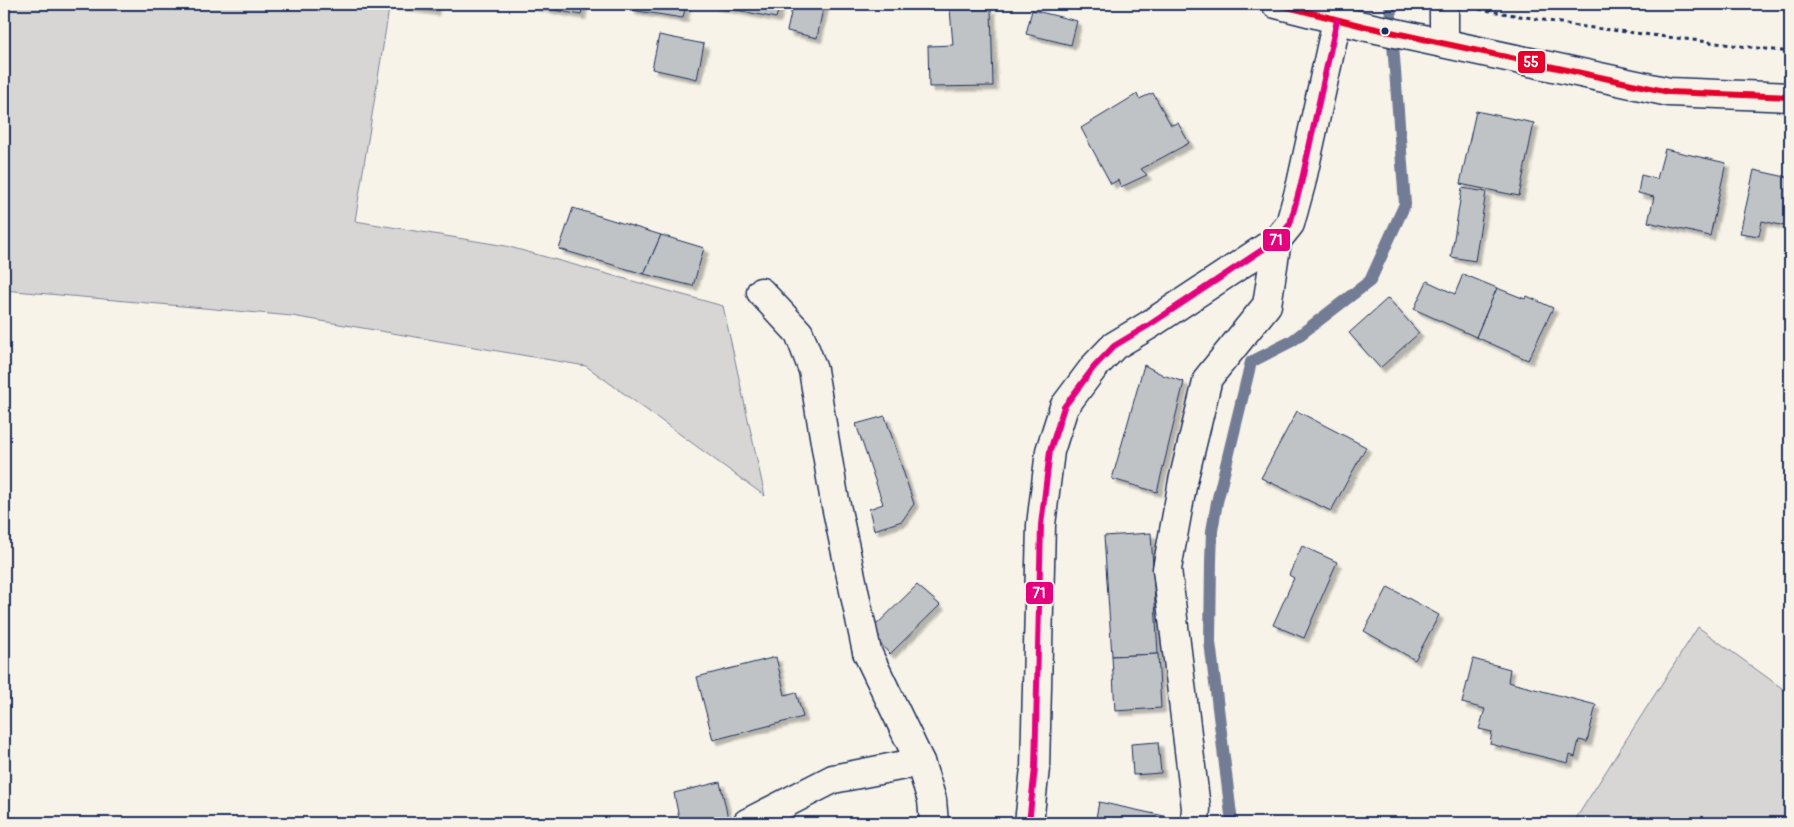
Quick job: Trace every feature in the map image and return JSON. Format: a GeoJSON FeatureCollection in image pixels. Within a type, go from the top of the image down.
{"type":"FeatureCollection","features":[{"type":"Feature","properties":{"kind":"street"},"geometry":{"type":"LineString","coordinates":[[1276,4],[1350,23],[1669,92],[1790,97]]}},
{"type":"Feature","properties":{"kind":"street"},"geometry":{"type":"LineString","coordinates":[[1444,4],[1444,43]]}},
{"type":"Feature","properties":{"kind":"street"},"geometry":{"type":"LineString","coordinates":[[1029,823],[1035,768],[1041,525],[1050,451],[1064,406],[1094,367],[1114,346],[1277,240],[1290,224],[1350,23]]}},
{"type":"Feature","properties":{"kind":"street"},"geometry":{"type":"LineString","coordinates":[[1195,823],[1196,808],[1167,569],[1183,481],[1208,378],[1267,305],[1277,240]]}},
{"type":"Feature","properties":{"kind":"street"},"geometry":{"type":"LineString","coordinates":[[761,292],[799,333],[813,370],[834,496],[867,652],[920,762],[932,800],[934,823]]}},
{"type":"Feature","properties":{"kind":"street"},"geometry":{"type":"LineString","coordinates":[[747,823],[834,779],[920,762]]}},
{"type":"Feature","properties":{"kind":"path"},"geometry":{"type":"LineString","coordinates":[[1190,8],[1192,4]]}},
{"type":"Feature","properties":{"kind":"path"},"geometry":{"type":"LineString","coordinates":[[1476,8],[1578,26],[1790,52]]}},
{"type":"Feature","properties":{"kind":"shaded area"},"geometry":{"type":"Polygon","coordinates":[[[4,4],[262,4],[389,9],[355,221],[506,246],[723,306],[765,496],[586,366],[292,316],[4,290],[4,4]]]}},
{"type":"Feature","properties":{"kind":"shaded area"},"geometry":{"type":"Polygon","coordinates":[[[1698,627],[1790,694],[1790,823],[1573,823],[1698,627]]]}},
{"type":"Feature","properties":{"kind":"building"},"geometry":{"type":"Polygon","coordinates":[[[387,4],[435,4],[434,11],[387,4]]]}},
{"type":"Feature","properties":{"kind":"building"},"geometry":{"type":"Polygon","coordinates":[[[523,4],[583,4],[581,15],[523,4]]]}},
{"type":"Feature","properties":{"kind":"building"},"geometry":{"type":"Polygon","coordinates":[[[632,4],[686,4],[683,18],[631,10],[632,4]]]}},
{"type":"Feature","properties":{"kind":"building"},"geometry":{"type":"Polygon","coordinates":[[[713,4],[780,4],[776,18],[713,4]]]}},
{"type":"Feature","properties":{"kind":"building"},"geometry":{"type":"Polygon","coordinates":[[[793,4],[824,4],[817,38],[787,31],[793,4]]]}},
{"type":"Feature","properties":{"kind":"building"},"geometry":{"type":"Polygon","coordinates":[[[950,9],[991,9],[993,86],[929,87],[928,46],[953,45],[950,9]]]}},
{"type":"Feature","properties":{"kind":"building"},"geometry":{"type":"Polygon","coordinates":[[[1032,10],[1077,21],[1071,45],[1026,34],[1032,10]]]}},
{"type":"Feature","properties":{"kind":"building"},"geometry":{"type":"Polygon","coordinates":[[[659,35],[704,44],[697,79],[652,69],[659,35]]]}},
{"type":"Feature","properties":{"kind":"building"},"geometry":{"type":"Polygon","coordinates":[[[1153,93],[1171,125],[1178,123],[1189,143],[1141,169],[1147,175],[1121,187],[1118,180],[1111,184],[1081,128],[1137,94],[1139,99],[1153,93]]]}},
{"type":"Feature","properties":{"kind":"building"},"geometry":{"type":"Polygon","coordinates":[[[1476,111],[1534,123],[1519,196],[1460,184],[1476,111]]]}},
{"type":"Feature","properties":{"kind":"building"},"geometry":{"type":"Polygon","coordinates":[[[1665,149],[1726,163],[1710,236],[1648,222],[1654,197],[1638,193],[1641,175],[1657,179],[1665,149]]]}},
{"type":"Feature","properties":{"kind":"building"},"geometry":{"type":"Polygon","coordinates":[[[1754,170],[1790,178],[1790,227],[1762,221],[1759,236],[1740,233],[1754,170]]]}},
{"type":"Feature","properties":{"kind":"building"},"geometry":{"type":"Polygon","coordinates":[[[1462,188],[1486,192],[1475,261],[1451,257],[1462,188]]]}},
{"type":"Feature","properties":{"kind":"building"},"geometry":{"type":"Polygon","coordinates":[[[573,208],[661,235],[644,274],[559,249],[573,208]]]}},
{"type":"Feature","properties":{"kind":"building"},"geometry":{"type":"Polygon","coordinates":[[[661,235],[704,248],[693,286],[644,274],[661,235]]]}},
{"type":"Feature","properties":{"kind":"building"},"geometry":{"type":"Polygon","coordinates":[[[1463,274],[1497,288],[1476,337],[1414,309],[1427,281],[1455,294],[1463,274]]]}},
{"type":"Feature","properties":{"kind":"building"},"geometry":{"type":"Polygon","coordinates":[[[1497,288],[1525,299],[1527,296],[1553,308],[1528,360],[1476,337],[1497,288]]]}},
{"type":"Feature","properties":{"kind":"building"},"geometry":{"type":"Polygon","coordinates":[[[1388,298],[1419,333],[1380,368],[1349,333],[1388,298]]]}},
{"type":"Feature","properties":{"kind":"building"},"geometry":{"type":"Polygon","coordinates":[[[1144,365],[1163,375],[1184,382],[1157,492],[1112,479],[1144,365]]]}},
{"type":"Feature","properties":{"kind":"building"},"geometry":{"type":"Polygon","coordinates":[[[1297,411],[1366,447],[1331,511],[1261,478],[1297,411]]]}},
{"type":"Feature","properties":{"kind":"building"},"geometry":{"type":"Polygon","coordinates":[[[885,416],[914,504],[902,521],[874,530],[869,509],[883,504],[856,424],[885,416]]]}},
{"type":"Feature","properties":{"kind":"building"},"geometry":{"type":"Polygon","coordinates":[[[1151,533],[1158,654],[1112,656],[1104,536],[1151,533]]]}},
{"type":"Feature","properties":{"kind":"building"},"geometry":{"type":"Polygon","coordinates":[[[1302,546],[1337,562],[1304,638],[1273,625],[1294,578],[1289,575],[1302,546]]]}},
{"type":"Feature","properties":{"kind":"building"},"geometry":{"type":"Polygon","coordinates":[[[917,585],[940,605],[890,654],[869,632],[917,585]]]}},
{"type":"Feature","properties":{"kind":"building"},"geometry":{"type":"Polygon","coordinates":[[[1388,587],[1439,615],[1415,660],[1364,631],[1388,587]]]}},
{"type":"Feature","properties":{"kind":"building"},"geometry":{"type":"Polygon","coordinates":[[[1158,654],[1161,708],[1115,711],[1112,656],[1158,654]]]}},
{"type":"Feature","properties":{"kind":"building"},"geometry":{"type":"Polygon","coordinates":[[[776,657],[785,695],[796,692],[803,717],[713,740],[697,677],[776,657]]]}},
{"type":"Feature","properties":{"kind":"building"},"geometry":{"type":"Polygon","coordinates":[[[1473,659],[1510,669],[1508,682],[1596,705],[1587,742],[1579,740],[1575,757],[1570,755],[1568,763],[1490,744],[1492,732],[1479,729],[1485,709],[1462,703],[1473,659]]]}},
{"type":"Feature","properties":{"kind":"building"},"geometry":{"type":"Polygon","coordinates":[[[1158,742],[1161,773],[1133,775],[1131,744],[1158,742]]]}},
{"type":"Feature","properties":{"kind":"building"},"geometry":{"type":"Polygon","coordinates":[[[720,782],[728,818],[705,823],[680,823],[674,793],[720,782]]]}},
{"type":"Feature","properties":{"kind":"building"},"geometry":{"type":"Polygon","coordinates":[[[1099,802],[1164,816],[1162,823],[1095,823],[1099,802]]]}},
{"type":"Feature","properties":{"kind":"waterway"},"geometry":{"type":"LineString","coordinates":[[1232,823],[1210,642],[1212,531],[1217,502],[1251,362],[1292,341],[1370,281],[1405,204],[1390,4]]}},
{"type":"Feature","properties":{"kind":"transit line","name":"55"},"geometry":{"type":"LineString","coordinates":[[1276,4],[1363,26],[1669,92],[1790,97]]}},
{"type":"Feature","properties":{"kind":"transit line","name":"71"},"geometry":{"type":"LineString","coordinates":[[1029,823],[1035,768],[1041,525],[1050,451],[1064,407],[1094,367],[1114,346],[1277,240],[1290,224],[1301,184],[1337,20]]}}]}
